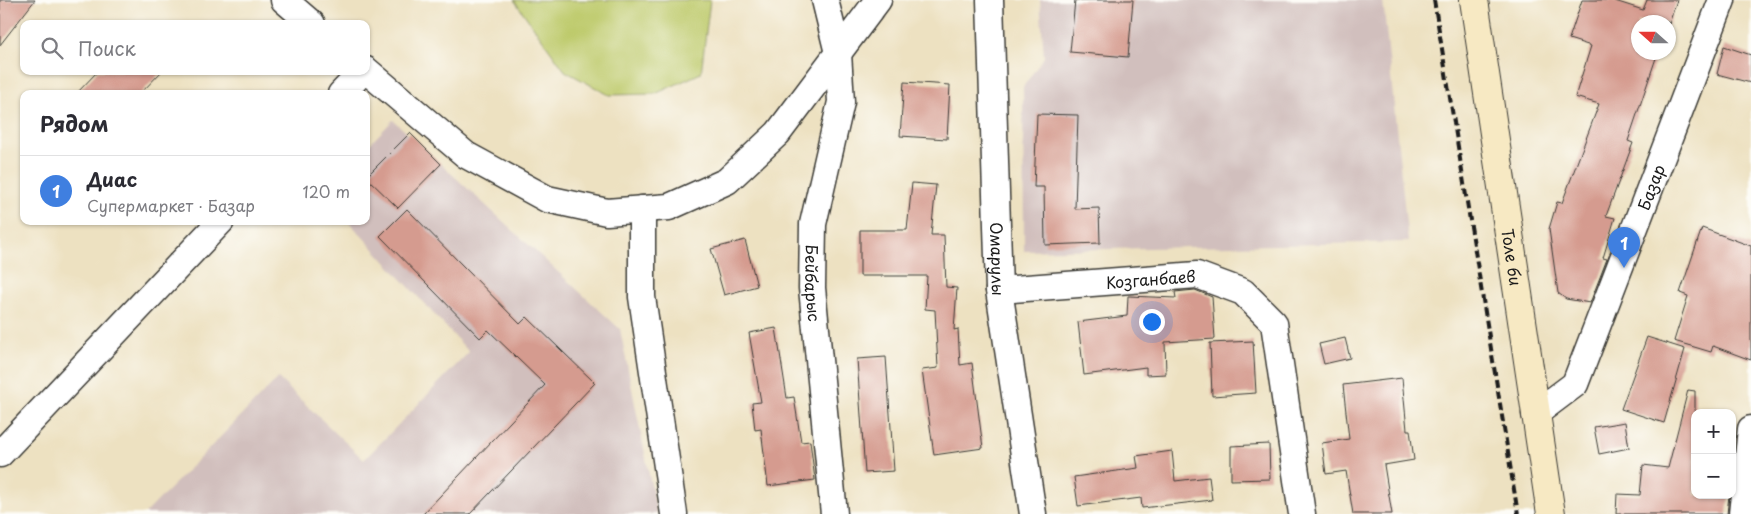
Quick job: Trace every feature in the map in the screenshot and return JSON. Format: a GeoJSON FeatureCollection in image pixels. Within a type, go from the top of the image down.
{"type":"FeatureCollection","features":[{"type":"Feature","properties":{"kind":"main road","name":"Толе би"},"geometry":{"type":"LineString","coordinates":[[1474,0],[1551,514]]}},
{"type":"Feature","properties":{"kind":"street"},"geometry":{"type":"LineString","coordinates":[[284,0],[307,20]]}},
{"type":"Feature","properties":{"kind":"street","name":"Бейбарыс"},"geometry":{"type":"LineString","coordinates":[[825,0],[838,53],[841,102],[813,224],[812,288],[834,514]]}},
{"type":"Feature","properties":{"kind":"street"},"geometry":{"type":"LineString","coordinates":[[369,75],[466,155],[548,199],[607,212],[669,207],[727,181],[778,133],[878,0]]}},
{"type":"Feature","properties":{"kind":"street","name":"Омарулы"},"geometry":{"type":"LineString","coordinates":[[990,0],[999,290],[1033,514]]}},
{"type":"Feature","properties":{"kind":"street","name":"Базар"},"geometry":{"type":"LineString","coordinates":[[1536,414],[1575,384],[1722,0]]}},
{"type":"Feature","properties":{"kind":"street"},"geometry":{"type":"LineString","coordinates":[[345,90],[360,75]]}},
{"type":"Feature","properties":{"kind":"street"},"geometry":{"type":"LineString","coordinates":[[642,209],[642,297],[674,514]]}},
{"type":"Feature","properties":{"kind":"street"},"geometry":{"type":"LineString","coordinates":[[0,454],[217,225]]}},
{"type":"Feature","properties":{"kind":"street","name":"Козганбаев"},"geometry":{"type":"LineString","coordinates":[[999,290],[1197,274],[1243,292],[1274,324],[1297,513]]}},
{"type":"Feature","properties":{"kind":"street"},"geometry":{"type":"LineString","coordinates":[[1742,514],[1751,429]]}},
{"type":"Feature","properties":{"kind":"shaded area"},"geometry":{"type":"Polygon","coordinates":[[[1040,0],[1383,0],[1408,242],[1024,251],[1023,87],[1044,57],[1040,0]]]}},
{"type":"Feature","properties":{"kind":"shaded area"},"geometry":{"type":"Polygon","coordinates":[[[393,120],[620,329],[657,514],[145,514],[278,378],[364,460],[469,352],[352,225],[370,225],[370,144],[393,120]]]}},
{"type":"Feature","properties":{"kind":"green space"},"geometry":{"type":"Polygon","coordinates":[[[514,0],[710,0],[701,73],[655,94],[609,95],[565,71],[514,0]]]}},
{"type":"Feature","properties":{"kind":"building"},"geometry":{"type":"Polygon","coordinates":[[[0,0],[35,0],[0,45],[0,0]]]}},
{"type":"Feature","properties":{"kind":"building"},"geometry":{"type":"Polygon","coordinates":[[[1075,0],[1133,0],[1128,57],[1070,52],[1075,0]]]}},
{"type":"Feature","properties":{"kind":"building"},"geometry":{"type":"Polygon","coordinates":[[[1582,0],[1612,0],[1643,10],[1647,0],[1677,0],[1672,15],[1631,15],[1631,60],[1655,60],[1628,141],[1633,143],[1606,216],[1615,218],[1603,258],[1607,259],[1590,303],[1566,299],[1558,293],[1549,229],[1557,202],[1562,203],[1599,104],[1575,97],[1591,46],[1569,39],[1582,0]]]}},
{"type":"Feature","properties":{"kind":"building"},"geometry":{"type":"Polygon","coordinates":[[[1724,46],[1751,55],[1751,83],[1717,74],[1724,46]]]}},
{"type":"Feature","properties":{"kind":"building"},"geometry":{"type":"Polygon","coordinates":[[[94,75],[158,75],[144,90],[80,90],[94,75]]]}},
{"type":"Feature","properties":{"kind":"building"},"geometry":{"type":"Polygon","coordinates":[[[904,82],[950,85],[947,139],[900,136],[904,82]]]}},
{"type":"Feature","properties":{"kind":"building"},"geometry":{"type":"Polygon","coordinates":[[[1037,114],[1078,115],[1075,209],[1099,208],[1100,243],[1045,245],[1044,187],[1034,187],[1037,114]]]}},
{"type":"Feature","properties":{"kind":"building"},"geometry":{"type":"Polygon","coordinates":[[[410,133],[441,164],[398,208],[370,181],[370,173],[410,133]]]}},
{"type":"Feature","properties":{"kind":"building"},"geometry":{"type":"Polygon","coordinates":[[[912,183],[936,185],[931,235],[944,235],[946,287],[957,288],[954,330],[958,329],[960,365],[972,363],[983,448],[934,455],[922,370],[938,368],[935,310],[925,309],[927,276],[860,276],[860,230],[907,230],[912,183]]]}},
{"type":"Feature","properties":{"kind":"building"},"geometry":{"type":"Polygon","coordinates":[[[407,209],[520,324],[527,317],[595,383],[470,514],[423,514],[545,385],[488,330],[480,338],[380,236],[407,209]]]}},
{"type":"Feature","properties":{"kind":"building"},"geometry":{"type":"Polygon","coordinates":[[[1702,228],[1751,246],[1751,360],[1713,346],[1711,352],[1674,341],[1688,296],[1680,293],[1702,228]]]}},
{"type":"Feature","properties":{"kind":"building"},"geometry":{"type":"Polygon","coordinates":[[[745,240],[757,286],[724,295],[711,249],[745,240]]]}},
{"type":"Feature","properties":{"kind":"building"},"geometry":{"type":"Polygon","coordinates":[[[1195,290],[1212,297],[1215,339],[1165,342],[1166,374],[1146,375],[1146,367],[1084,375],[1078,322],[1127,316],[1128,296],[1176,298],[1175,292],[1195,290]]]}},
{"type":"Feature","properties":{"kind":"building"},"geometry":{"type":"Polygon","coordinates":[[[776,328],[787,398],[794,397],[801,442],[810,441],[815,480],[768,486],[761,429],[755,430],[752,403],[761,402],[749,333],[776,328]]]}},
{"type":"Feature","properties":{"kind":"building"},"geometry":{"type":"Polygon","coordinates":[[[1647,337],[1685,349],[1664,423],[1621,409],[1647,337]]]}},
{"type":"Feature","properties":{"kind":"building"},"geometry":{"type":"Polygon","coordinates":[[[1345,338],[1350,358],[1324,364],[1319,344],[1345,338]]]}},
{"type":"Feature","properties":{"kind":"building"},"geometry":{"type":"Polygon","coordinates":[[[1253,341],[1256,393],[1212,396],[1210,343],[1253,341]]]}},
{"type":"Feature","properties":{"kind":"building"},"geometry":{"type":"Polygon","coordinates":[[[886,357],[894,471],[865,473],[857,359],[886,357]]]}},
{"type":"Feature","properties":{"kind":"building"},"geometry":{"type":"Polygon","coordinates":[[[1402,378],[1407,430],[1410,430],[1414,460],[1384,465],[1392,514],[1353,514],[1346,471],[1326,474],[1322,443],[1349,439],[1343,385],[1402,378]]]}},
{"type":"Feature","properties":{"kind":"building"},"geometry":{"type":"Polygon","coordinates":[[[1688,390],[1695,391],[1695,409],[1691,409],[1691,499],[1729,499],[1727,514],[1616,514],[1617,494],[1640,495],[1643,465],[1668,468],[1688,390]]]}},
{"type":"Feature","properties":{"kind":"building"},"geometry":{"type":"Polygon","coordinates":[[[1625,422],[1629,448],[1599,454],[1594,427],[1625,422]]]}},
{"type":"Feature","properties":{"kind":"building"},"geometry":{"type":"Polygon","coordinates":[[[1269,444],[1270,479],[1231,480],[1231,446],[1269,444]]]}},
{"type":"Feature","properties":{"kind":"building"},"geometry":{"type":"Polygon","coordinates":[[[1172,451],[1175,481],[1209,477],[1212,500],[1142,508],[1141,498],[1078,506],[1074,477],[1138,468],[1136,456],[1172,451]]]}},
{"type":"Feature","properties":{"kind":"railway"},"geometry":{"type":"LineString","coordinates":[[1434,0],[1518,514]]}},
{"type":"Feature","properties":{"kind":"place","name":"Диас"},"geometry":{"type":"Point","coordinates":[1624,268]}}]}
